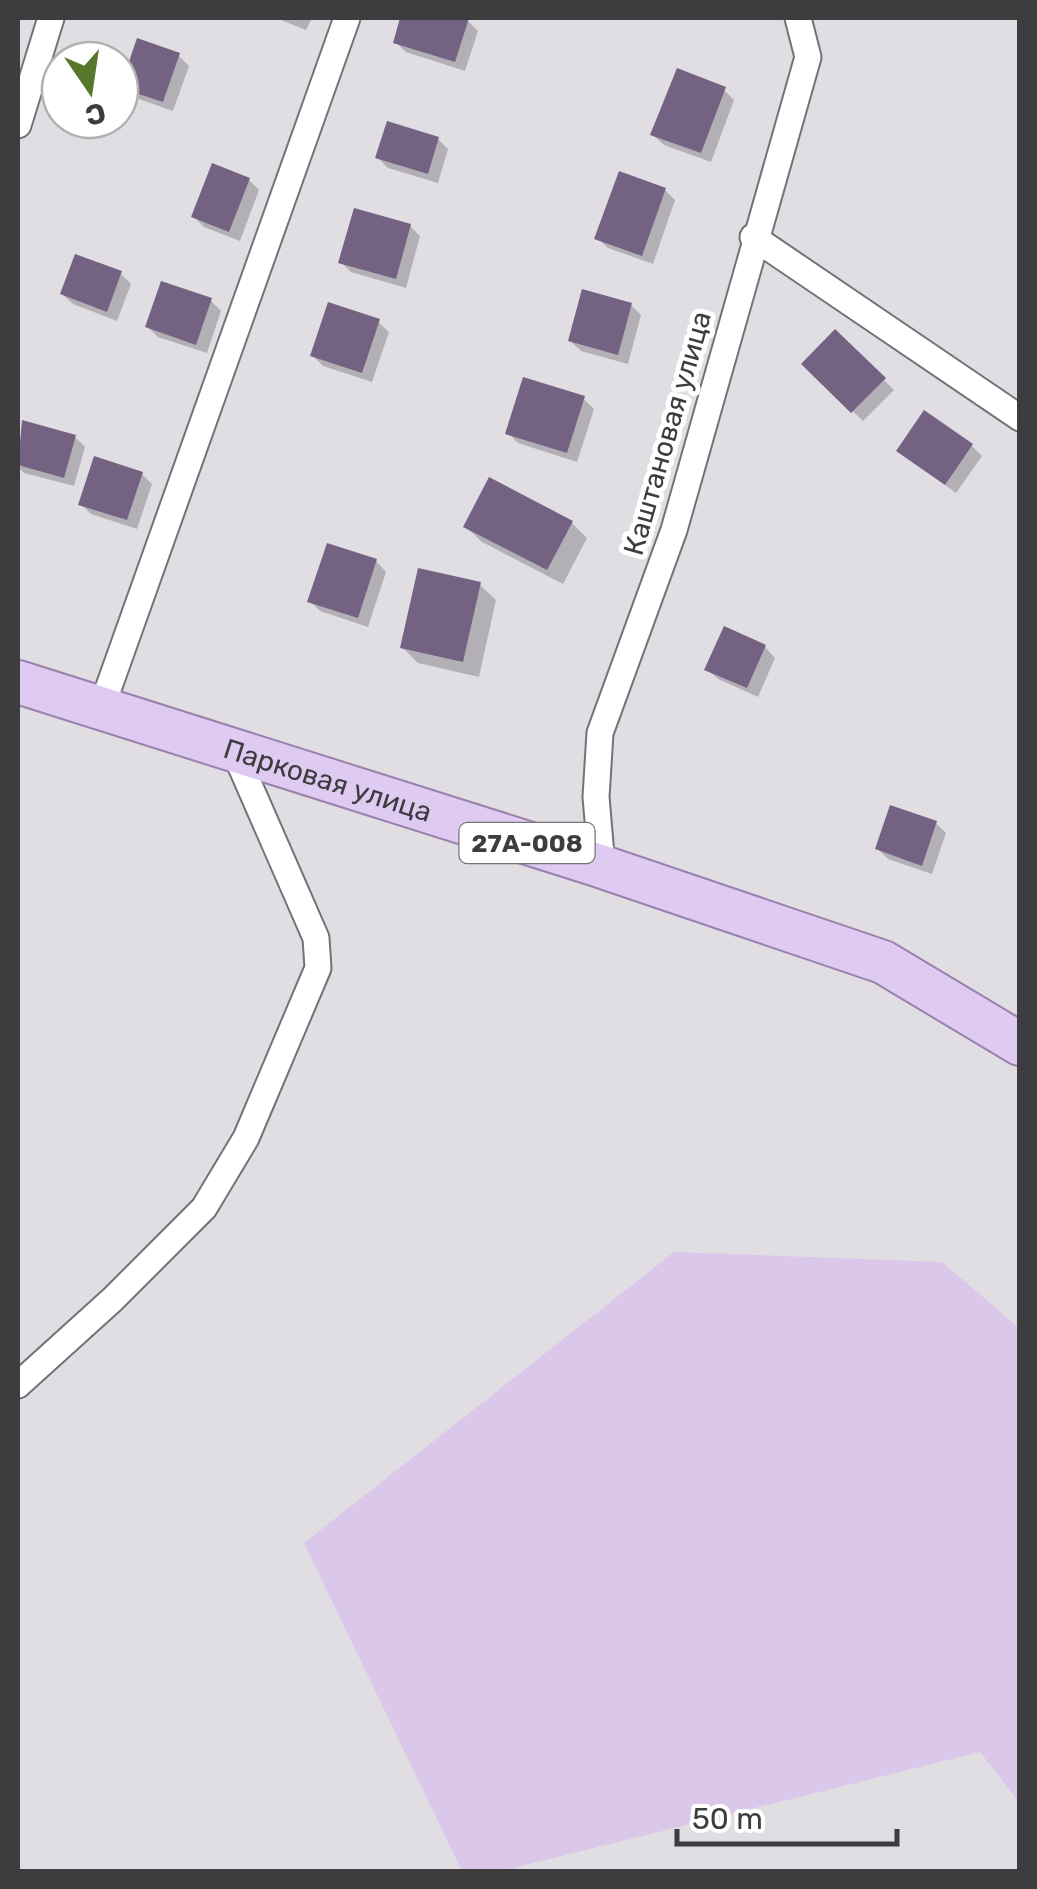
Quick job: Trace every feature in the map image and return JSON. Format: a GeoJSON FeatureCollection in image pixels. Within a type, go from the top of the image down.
{"type":"FeatureCollection","features":[{"type":"Feature","properties":{"kind":"main road","name":"Парковая улица"},"geometry":{"type":"LineString","coordinates":[[18,682],[602,867],[883,962],[1020,1044]]}},
{"type":"Feature","properties":{"kind":"street"},"geometry":{"type":"LineString","coordinates":[[18,124],[51,18]]}},
{"type":"Feature","properties":{"kind":"street"},"geometry":{"type":"LineString","coordinates":[[100,710],[347,18]]}},
{"type":"Feature","properties":{"kind":"street","name":"Каштановая улица"},"geometry":{"type":"LineString","coordinates":[[602,867],[596,796],[600,734],[674,530],[808,57],[798,18]]}},
{"type":"Feature","properties":{"kind":"street"},"geometry":{"type":"LineString","coordinates":[[754,237],[1020,418]]}},
{"type":"Feature","properties":{"kind":"street"},"geometry":{"type":"LineString","coordinates":[[18,1384],[113,1300],[204,1208],[246,1138],[318,968],[316,938],[236,754]]}},
{"type":"Feature","properties":{"kind":"shaded area"},"geometry":{"type":"Polygon","coordinates":[[[674,1252],[942,1262],[1019,1328],[1019,1802],[980,1752],[501,1871],[462,1871],[304,1543],[674,1252]]]}},
{"type":"Feature","properties":{"kind":"building"},"geometry":{"type":"Polygon","coordinates":[[[400,18],[469,18],[455,62],[393,43],[400,18]]]}},
{"type":"Feature","properties":{"kind":"building"},"geometry":{"type":"Polygon","coordinates":[[[137,38],[180,53],[163,102],[140,95],[140,40],[137,38]]]}},
{"type":"Feature","properties":{"kind":"building"},"geometry":{"type":"Polygon","coordinates":[[[677,68],[726,87],[701,153],[650,135],[677,68]]]}},
{"type":"Feature","properties":{"kind":"building"},"geometry":{"type":"Polygon","coordinates":[[[387,121],[439,137],[428,174],[375,158],[387,121]]]}},
{"type":"Feature","properties":{"kind":"building"},"geometry":{"type":"Polygon","coordinates":[[[212,163],[250,178],[229,232],[191,217],[212,163]]]}},
{"type":"Feature","properties":{"kind":"building"},"geometry":{"type":"Polygon","coordinates":[[[619,171],[666,188],[642,256],[594,239],[619,171]]]}},
{"type":"Feature","properties":{"kind":"building"},"geometry":{"type":"Polygon","coordinates":[[[354,208],[411,224],[396,279],[338,263],[354,208]]]}},
{"type":"Feature","properties":{"kind":"building"},"geometry":{"type":"Polygon","coordinates":[[[75,254],[122,271],[107,312],[60,294],[75,254]]]}},
{"type":"Feature","properties":{"kind":"building"},"geometry":{"type":"Polygon","coordinates":[[[161,281],[212,298],[196,345],[145,327],[161,281]]]}},
{"type":"Feature","properties":{"kind":"building"},"geometry":{"type":"Polygon","coordinates":[[[582,289],[632,303],[618,355],[568,341],[582,289]]]}},
{"type":"Feature","properties":{"kind":"building"},"geometry":{"type":"Polygon","coordinates":[[[328,302],[380,319],[362,373],[310,356],[328,302]]]}},
{"type":"Feature","properties":{"kind":"building"},"geometry":{"type":"Polygon","coordinates":[[[835,329],[886,378],[851,413],[801,364],[835,329]]]}},
{"type":"Feature","properties":{"kind":"building"},"geometry":{"type":"Polygon","coordinates":[[[523,377],[585,396],[567,453],[505,434],[523,377]]]}},
{"type":"Feature","properties":{"kind":"building"},"geometry":{"type":"Polygon","coordinates":[[[924,410],[973,444],[945,485],[896,451],[924,410]]]}},
{"type":"Feature","properties":{"kind":"building"},"geometry":{"type":"Polygon","coordinates":[[[22,420],[76,435],[64,478],[18,465],[22,420]]]}},
{"type":"Feature","properties":{"kind":"building"},"geometry":{"type":"Polygon","coordinates":[[[94,456],[143,472],[127,520],[78,505],[94,456]]]}},
{"type":"Feature","properties":{"kind":"building"},"geometry":{"type":"Polygon","coordinates":[[[489,477],[573,521],[547,570],[463,527],[489,477]]]}},
{"type":"Feature","properties":{"kind":"building"},"geometry":{"type":"Polygon","coordinates":[[[327,543],[377,559],[358,618],[307,602],[327,543]]]}},
{"type":"Feature","properties":{"kind":"building"},"geometry":{"type":"Polygon","coordinates":[[[418,568],[481,582],[463,662],[400,648],[418,568]]]}},
{"type":"Feature","properties":{"kind":"building"},"geometry":{"type":"Polygon","coordinates":[[[724,626],[766,645],[747,688],[704,670],[724,626]]]}},
{"type":"Feature","properties":{"kind":"building"},"geometry":{"type":"Polygon","coordinates":[[[890,805],[937,821],[922,866],[875,849],[890,805]]]}}]}
